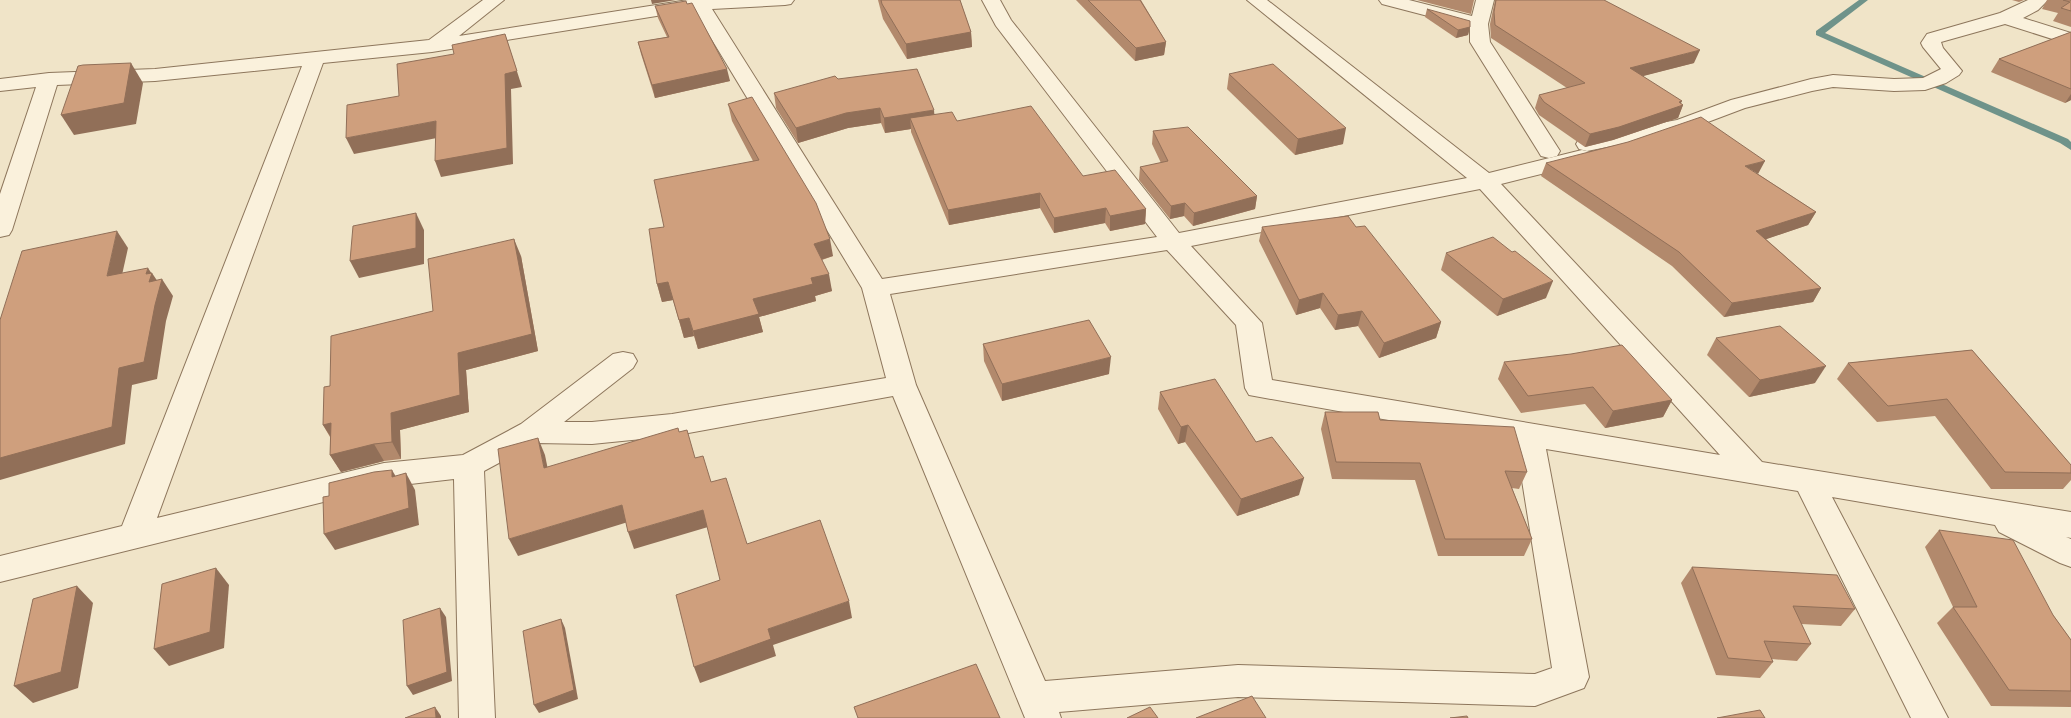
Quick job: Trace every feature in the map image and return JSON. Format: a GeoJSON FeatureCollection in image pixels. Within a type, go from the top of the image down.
{"type":"FeatureCollection","features":[{"type":"Feature","properties":{"kind":"street"},"geometry":{"type":"LineString","coordinates":[[432,46],[495,0]]}},
{"type":"Feature","properties":{"kind":"street"},"geometry":{"type":"LineString","coordinates":[[0,85],[49,79],[155,76],[432,46],[699,2],[785,0]]}},
{"type":"Feature","properties":{"kind":"street"},"geometry":{"type":"LineString","coordinates":[[990,0],[1003,22],[1173,242],[1249,323],[1259,388],[2071,525]]}},
{"type":"Feature","properties":{"kind":"street"},"geometry":{"type":"LineString","coordinates":[[1256,0],[1485,181],[1753,472]]}},
{"type":"Feature","properties":{"kind":"street"},"geometry":{"type":"LineString","coordinates":[[1388,0],[1479,24]]}},
{"type":"Feature","properties":{"kind":"street"},"geometry":{"type":"LineString","coordinates":[[1485,0],[1479,24],[1480,42],[1549,151]]}},
{"type":"Feature","properties":{"kind":"street"},"geometry":{"type":"LineString","coordinates":[[1549,151],[1833,81],[1894,85],[1932,82],[1952,71],[1932,48],[1931,44],[1934,38],[2005,18],[2035,5],[2039,0]]}},
{"type":"Feature","properties":{"kind":"street"},"geometry":{"type":"LineString","coordinates":[[699,2],[875,288],[902,385],[1039,708],[1238,681],[1535,690],[1571,677],[1529,435]]}},
{"type":"Feature","properties":{"kind":"street"},"geometry":{"type":"LineString","coordinates":[[2005,18],[2071,39]]}},
{"type":"Feature","properties":{"kind":"street"},"geometry":{"type":"LineString","coordinates":[[134,536],[315,58]]}},
{"type":"Feature","properties":{"kind":"street"},"geometry":{"type":"LineString","coordinates":[[0,230],[49,79]]}},
{"type":"Feature","properties":{"kind":"street"},"geometry":{"type":"LineString","coordinates":[[875,288],[1173,242],[1485,181],[1622,147],[1690,124],[1738,104]]}},
{"type":"Feature","properties":{"kind":"street"},"geometry":{"type":"LineString","coordinates":[[1549,151],[1690,124]]}},
{"type":"Feature","properties":{"kind":"street"},"geometry":{"type":"LineString","coordinates":[[0,569],[384,475],[469,466],[531,432],[622,360]]}},
{"type":"Feature","properties":{"kind":"street"},"geometry":{"type":"LineString","coordinates":[[531,432],[592,434],[672,425],[902,385]]}},
{"type":"Feature","properties":{"kind":"street"},"geometry":{"type":"LineString","coordinates":[[469,466],[477,718]]}},
{"type":"Feature","properties":{"kind":"street"},"geometry":{"type":"LineString","coordinates":[[1808,481],[1930,718]]}},
{"type":"Feature","properties":{"kind":"street"},"geometry":{"type":"LineString","coordinates":[[1986,511],[2071,554]]}},
{"type":"Feature","properties":{"kind":"building"},"geometry":{"type":"Polygon","coordinates":[[[881,0],[960,0],[971,32],[906,44],[881,0]]]}},
{"type":"Feature","properties":{"kind":"building"},"geometry":{"type":"Polygon","coordinates":[[[1088,0],[1140,0],[1166,42],[1136,48],[1088,0]]]}},
{"type":"Feature","properties":{"kind":"building"},"geometry":{"type":"Polygon","coordinates":[[[1496,0],[1604,0],[1700,50],[1630,68],[1682,101],[1679,102],[1683,105],[1619,127],[1590,134],[1544,102],[1539,95],[1585,83],[1495,25],[1494,12],[1496,0]]]}},
{"type":"Feature","properties":{"kind":"building"},"geometry":{"type":"Polygon","coordinates":[[[2063,0],[2071,0],[2071,11],[2061,8],[2070,2],[2063,0]]]}},
{"type":"Feature","properties":{"kind":"building"},"geometry":{"type":"Polygon","coordinates":[[[686,1],[687,4],[692,3],[727,69],[652,85],[638,42],[669,37],[655,6],[686,1]]]}},
{"type":"Feature","properties":{"kind":"building"},"geometry":{"type":"Polygon","coordinates":[[[1427,9],[1470,21],[1470,27],[1458,30],[1427,9]]]}},
{"type":"Feature","properties":{"kind":"building"},"geometry":{"type":"Polygon","coordinates":[[[2071,32],[2071,89],[1999,59],[2071,32]]]}},
{"type":"Feature","properties":{"kind":"building"},"geometry":{"type":"Polygon","coordinates":[[[505,34],[517,71],[505,74],[507,148],[435,161],[436,121],[346,138],[347,105],[399,96],[397,64],[454,54],[452,45],[505,34]]]}},
{"type":"Feature","properties":{"kind":"building"},"geometry":{"type":"Polygon","coordinates":[[[131,63],[124,103],[61,115],[78,66],[131,63]]]}},
{"type":"Feature","properties":{"kind":"building"},"geometry":{"type":"Polygon","coordinates":[[[1273,64],[1346,128],[1298,139],[1229,74],[1273,64]]]}},
{"type":"Feature","properties":{"kind":"building"},"geometry":{"type":"Polygon","coordinates":[[[917,69],[934,110],[884,118],[880,108],[846,113],[796,128],[774,93],[835,76],[838,79],[917,69]]]}},
{"type":"Feature","properties":{"kind":"building"},"geometry":{"type":"Polygon","coordinates":[[[752,97],[816,203],[830,239],[814,244],[829,274],[811,278],[813,284],[753,299],[759,314],[693,331],[689,318],[679,320],[668,282],[657,284],[649,229],[664,227],[654,180],[759,160],[728,104],[752,97]]]}},
{"type":"Feature","properties":{"kind":"building"},"geometry":{"type":"Polygon","coordinates":[[[1031,106],[1083,176],[1115,170],[1146,209],[1110,216],[1106,208],[1054,218],[1040,193],[948,210],[910,118],[952,112],[957,121],[1031,106]]]}},
{"type":"Feature","properties":{"kind":"building"},"geometry":{"type":"Polygon","coordinates":[[[1701,117],[1765,161],[1745,166],[1816,212],[1756,231],[1821,288],[1732,303],[1679,252],[1546,163],[1628,142],[1701,117]]]}},
{"type":"Feature","properties":{"kind":"building"},"geometry":{"type":"Polygon","coordinates":[[[1188,127],[1257,196],[1194,213],[1185,203],[1171,206],[1140,167],[1168,161],[1153,131],[1188,127]]]}},
{"type":"Feature","properties":{"kind":"building"},"geometry":{"type":"Polygon","coordinates":[[[416,213],[416,248],[350,261],[353,226],[416,213]]]}},
{"type":"Feature","properties":{"kind":"building"},"geometry":{"type":"Polygon","coordinates":[[[1348,216],[1356,227],[1365,226],[1441,322],[1384,343],[1362,311],[1338,315],[1323,293],[1299,300],[1262,227],[1348,216]]]}},
{"type":"Feature","properties":{"kind":"building"},"geometry":{"type":"Polygon","coordinates":[[[117,231],[107,276],[148,268],[146,274],[152,273],[149,282],[162,279],[144,362],[119,368],[112,427],[0,458],[0,320],[22,251],[117,231]]]}},
{"type":"Feature","properties":{"kind":"building"},"geometry":{"type":"Polygon","coordinates":[[[1493,237],[1512,252],[1515,251],[1553,281],[1503,299],[1446,253],[1493,237]]]}},
{"type":"Feature","properties":{"kind":"building"},"geometry":{"type":"Polygon","coordinates":[[[514,239],[532,334],[458,353],[460,395],[391,413],[392,442],[374,444],[330,455],[331,423],[323,425],[324,387],[330,386],[331,336],[433,311],[428,259],[514,239]]]}},
{"type":"Feature","properties":{"kind":"building"},"geometry":{"type":"Polygon","coordinates":[[[1089,320],[1111,357],[1002,384],[983,344],[1089,320]]]}},
{"type":"Feature","properties":{"kind":"building"},"geometry":{"type":"Polygon","coordinates":[[[1780,326],[1826,366],[1760,380],[1716,338],[1780,326]]]}},
{"type":"Feature","properties":{"kind":"building"},"geometry":{"type":"Polygon","coordinates":[[[1622,345],[1672,400],[1613,411],[1593,387],[1528,396],[1504,362],[1571,354],[1622,345]]]}},
{"type":"Feature","properties":{"kind":"building"},"geometry":{"type":"Polygon","coordinates":[[[1972,350],[2071,465],[2071,473],[2005,472],[1947,399],[1888,406],[1848,363],[1972,350]]]}},
{"type":"Feature","properties":{"kind":"building"},"geometry":{"type":"Polygon","coordinates":[[[1215,379],[1256,442],[1272,437],[1304,478],[1241,499],[1188,425],[1181,427],[1160,392],[1215,379]]]}},
{"type":"Feature","properties":{"kind":"building"},"geometry":{"type":"Polygon","coordinates":[[[1325,412],[1378,412],[1380,420],[1514,427],[1527,472],[1505,471],[1532,539],[1445,539],[1420,463],[1336,462],[1325,412]]]}},
{"type":"Feature","properties":{"kind":"building"},"geometry":{"type":"Polygon","coordinates":[[[678,428],[679,432],[687,430],[695,458],[703,456],[711,482],[726,478],[747,544],[820,520],[849,601],[768,629],[771,639],[694,667],[676,595],[720,580],[703,510],[628,532],[622,505],[509,539],[498,449],[538,438],[544,468],[678,428]]]}},
{"type":"Feature","properties":{"kind":"building"},"geometry":{"type":"Polygon","coordinates":[[[392,470],[392,477],[406,473],[409,508],[324,534],[323,497],[329,496],[329,483],[374,472],[392,470]]]}},
{"type":"Feature","properties":{"kind":"building"},"geometry":{"type":"Polygon","coordinates":[[[1939,530],[2013,540],[2053,615],[2071,640],[2071,691],[2009,690],[1953,607],[1977,607],[1939,530]]]}},
{"type":"Feature","properties":{"kind":"building"},"geometry":{"type":"Polygon","coordinates":[[[1692,567],[1837,575],[1855,609],[1793,606],[1811,644],[1764,641],[1773,662],[1728,658],[1692,567]]]}},
{"type":"Feature","properties":{"kind":"building"},"geometry":{"type":"Polygon","coordinates":[[[216,568],[210,632],[154,649],[162,584],[216,568]]]}},
{"type":"Feature","properties":{"kind":"building"},"geometry":{"type":"Polygon","coordinates":[[[77,586],[61,672],[14,686],[33,599],[77,586]]]}},
{"type":"Feature","properties":{"kind":"building"},"geometry":{"type":"Polygon","coordinates":[[[440,608],[447,672],[407,686],[403,620],[440,608]]]}},
{"type":"Feature","properties":{"kind":"building"},"geometry":{"type":"Polygon","coordinates":[[[561,619],[574,690],[534,705],[523,631],[561,619]]]}},
{"type":"Feature","properties":{"kind":"building"},"geometry":{"type":"Polygon","coordinates":[[[976,664],[1000,718],[858,718],[854,707],[976,664]]]}},
{"type":"Feature","properties":{"kind":"building"},"geometry":{"type":"Polygon","coordinates":[[[1252,696],[1266,718],[1196,718],[1252,696]]]}},
{"type":"Feature","properties":{"kind":"building"},"geometry":{"type":"Polygon","coordinates":[[[435,707],[436,718],[405,718],[435,707]]]}},
{"type":"Feature","properties":{"kind":"building"},"geometry":{"type":"Polygon","coordinates":[[[1150,707],[1158,718],[1127,718],[1150,707]]]}},
{"type":"Feature","properties":{"kind":"building"},"geometry":{"type":"Polygon","coordinates":[[[1760,710],[1765,718],[1717,718],[1760,710]]]}},
{"type":"Feature","properties":{"kind":"building"},"geometry":{"type":"Polygon","coordinates":[[[1467,716],[1468,718],[1450,718],[1467,716]]]}},
{"type":"Feature","properties":{"kind":"waterway"},"geometry":{"type":"LineString","coordinates":[[1864,0],[1819,33],[2064,141],[2071,147]]}}]}
